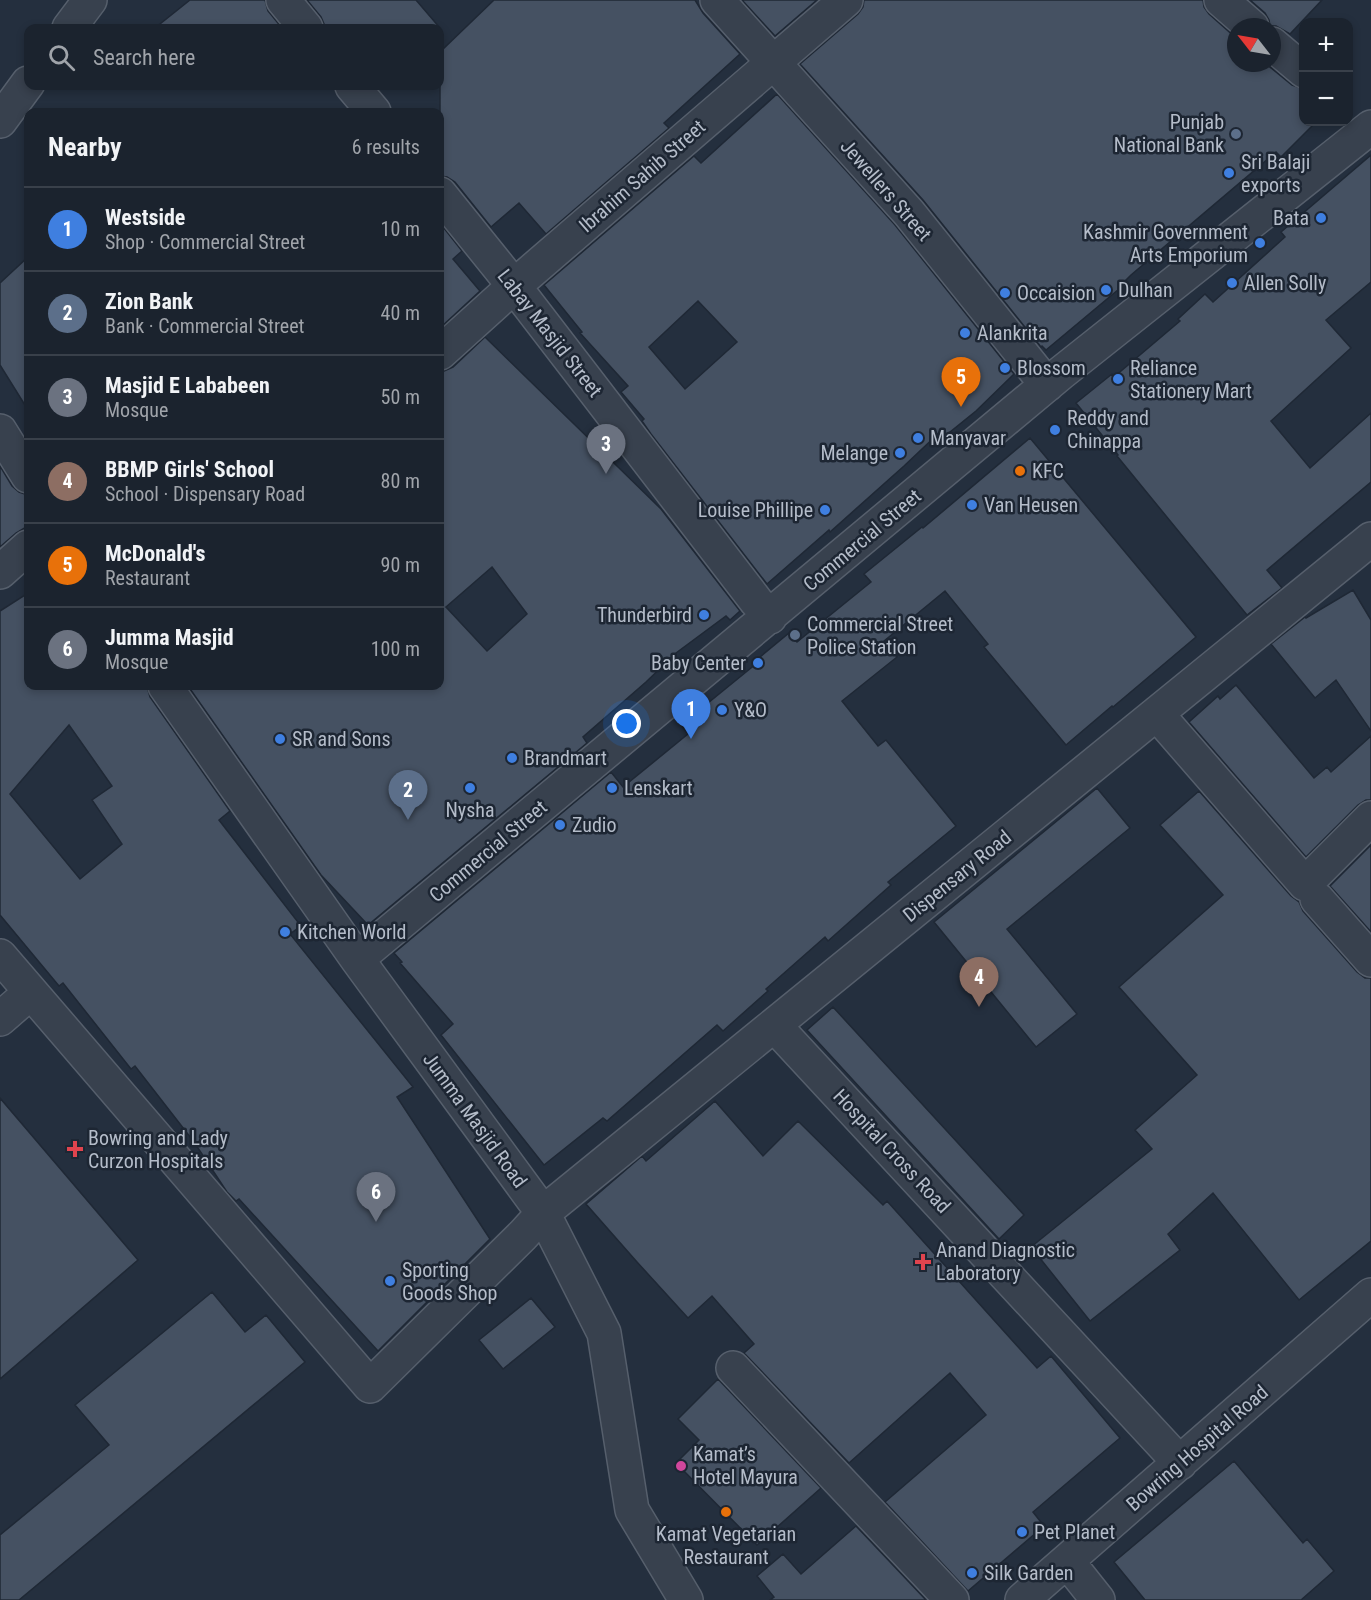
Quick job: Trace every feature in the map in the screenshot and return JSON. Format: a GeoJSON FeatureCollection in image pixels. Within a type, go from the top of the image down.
{"type":"FeatureCollection","features":[{"type":"Feature","properties":{"kind":"street"},"geometry":{"type":"LineString","coordinates":[[72,24],[90,0]]}},
{"type":"Feature","properties":{"kind":"street"},"geometry":{"type":"LineString","coordinates":[[283,0],[303,24]]}},
{"type":"Feature","properties":{"kind":"street","name":"Jewellers Street"},"geometry":{"type":"LineString","coordinates":[[717,0],[909,213],[1047,385]]}},
{"type":"Feature","properties":{"kind":"street","name":"Ibrahim Sahib Street"},"geometry":{"type":"LineString","coordinates":[[444,348],[846,0]]}},
{"type":"Feature","properties":{"kind":"street"},"geometry":{"type":"LineString","coordinates":[[1221,0],[1242,18]]}},
{"type":"Feature","properties":{"kind":"street"},"geometry":{"type":"LineString","coordinates":[[1281,52],[1299,67]]}},
{"type":"Feature","properties":{"kind":"street"},"geometry":{"type":"LineString","coordinates":[[0,121],[24,88]]}},
{"type":"Feature","properties":{"kind":"street"},"geometry":{"type":"LineString","coordinates":[[355,90],[371,108]]}},
{"type":"Feature","properties":{"kind":"street","name":"Commercial Street"},"geometry":{"type":"LineString","coordinates":[[357,959],[1365,123]]}},
{"type":"Feature","properties":{"kind":"street","name":"Labay Masjid Street"},"geometry":{"type":"LineString","coordinates":[[444,199],[770,616]]}},
{"type":"Feature","properties":{"kind":"street"},"geometry":{"type":"LineString","coordinates":[[0,431],[24,470]]}},
{"type":"Feature","properties":{"kind":"street","name":"Dispensary Road"},"geometry":{"type":"LineString","coordinates":[[31,992],[370,1386],[543,1213],[1371,539]]}},
{"type":"Feature","properties":{"kind":"street"},"geometry":{"type":"LineString","coordinates":[[0,572],[24,551]]}},
{"type":"Feature","properties":{"kind":"street","name":"Jumma Masjid Road"},"geometry":{"type":"LineString","coordinates":[[168,690],[357,959],[543,1213],[604,1334],[632,1510],[686,1600]]}},
{"type":"Feature","properties":{"kind":"street"},"geometry":{"type":"LineString","coordinates":[[1157,714],[1305,884],[1371,818]]}},
{"type":"Feature","properties":{"kind":"street"},"geometry":{"type":"LineString","coordinates":[[1317,898],[1371,960]]}},
{"type":"Feature","properties":{"kind":"street"},"geometry":{"type":"LineString","coordinates":[[0,956],[31,992],[0,1019]]}},
{"type":"Feature","properties":{"kind":"street","name":"Hospital Cross Road"},"geometry":{"type":"LineString","coordinates":[[774,1024],[1180,1463]]}},
{"type":"Feature","properties":{"kind":"street","name":"Bowring Hospital Road"},"geometry":{"type":"LineString","coordinates":[[1022,1600],[1371,1295]]}},
{"type":"Feature","properties":{"kind":"street"},"geometry":{"type":"LineString","coordinates":[[733,1368],[952,1600]]}},
{"type":"Feature","properties":{"kind":"street"},"geometry":{"type":"LineString","coordinates":[[1067,1562],[1098,1600]]}},
{"type":"Feature","properties":{"kind":"building"},"geometry":{"type":"Polygon","coordinates":[[[190,0],[265,0],[268,11],[279,24],[160,24],[190,0]]]}},
{"type":"Feature","properties":{"kind":"building"},"geometry":{"type":"Polygon","coordinates":[[[307,0],[416,0],[437,24],[324,24],[307,0]]]}},
{"type":"Feature","properties":{"kind":"building"},"geometry":{"type":"Polygon","coordinates":[[[494,0],[695,0],[703,13],[740,54],[664,123],[669,128],[546,234],[519,203],[491,227],[455,182],[444,177],[444,108],[440,108],[440,90],[444,90],[444,48],[494,0]]]}},
{"type":"Feature","properties":{"kind":"building"},"geometry":{"type":"Polygon","coordinates":[[[742,0],[817,0],[775,36],[742,0]]]}},
{"type":"Feature","properties":{"kind":"building"},"geometry":{"type":"Polygon","coordinates":[[[864,0],[1203,0],[1204,7],[1209,14],[1227,30],[1227,72],[1276,72],[1292,85],[1299,87],[1299,126],[1312,126],[1281,157],[1276,152],[1046,350],[1041,347],[923,200],[800,64],[858,14],[863,7],[864,0]]]}},
{"type":"Feature","properties":{"kind":"building"},"geometry":{"type":"Polygon","coordinates":[[[1250,0],[1322,0],[1305,18],[1299,18],[1299,24],[1290,34],[1281,29],[1281,18],[1268,18],[1250,0]]]}},
{"type":"Feature","properties":{"kind":"building"},"geometry":{"type":"Polygon","coordinates":[[[777,94],[895,225],[1014,374],[976,411],[945,436],[940,432],[830,532],[829,530],[767,584],[651,434],[642,421],[644,419],[621,392],[628,386],[580,333],[582,332],[544,285],[694,156],[701,163],[777,94]],[[698,301],[649,347],[685,389],[737,342],[698,301]]]}},
{"type":"Feature","properties":{"kind":"building"},"geometry":{"type":"Polygon","coordinates":[[[1371,155],[1371,282],[1326,320],[1351,348],[1271,421],[1310,468],[1371,413],[1371,482],[1267,570],[1282,588],[1247,615],[1076,403],[1112,374],[1114,377],[1180,321],[1178,319],[1205,294],[1213,302],[1285,237],[1281,232],[1371,155]]]}},
{"type":"Feature","properties":{"kind":"building"},"geometry":{"type":"Polygon","coordinates":[[[444,228],[462,251],[453,259],[480,291],[444,324],[444,228]]]}},
{"type":"Feature","properties":{"kind":"building"},"geometry":{"type":"Polygon","coordinates":[[[24,261],[24,404],[0,365],[0,283],[24,261]]]}},
{"type":"Feature","properties":{"kind":"building"},"geometry":{"type":"Polygon","coordinates":[[[485,337],[661,509],[740,611],[730,620],[726,616],[676,653],[583,737],[587,743],[368,925],[321,875],[191,690],[444,690],[444,371],[453,367],[485,337]],[[492,567],[446,607],[487,651],[527,614],[492,567]]]}},
{"type":"Feature","properties":{"kind":"building"},"geometry":{"type":"Polygon","coordinates":[[[1030,438],[1196,637],[1066,745],[984,647],[988,644],[945,591],[884,641],[897,657],[842,701],[878,746],[886,740],[956,826],[888,882],[891,885],[828,941],[825,937],[723,1031],[717,1025],[607,1121],[603,1118],[544,1165],[441,1035],[453,1024],[394,953],[611,772],[623,787],[688,734],[681,725],[762,659],[760,657],[789,633],[797,642],[871,582],[864,574],[923,528],[1030,438]]]}},
{"type":"Feature","properties":{"kind":"building"},"geometry":{"type":"Polygon","coordinates":[[[0,466],[12,486],[24,494],[24,528],[0,547],[0,466]]]}},
{"type":"Feature","properties":{"kind":"building"},"geometry":{"type":"Polygon","coordinates":[[[1353,590],[1371,620],[1371,731],[1336,680],[1315,698],[1271,644],[1305,617],[1353,590]]]}},
{"type":"Feature","properties":{"kind":"building"},"geometry":{"type":"Polygon","coordinates":[[[24,596],[24,690],[148,690],[150,697],[230,811],[219,820],[301,926],[290,934],[413,1087],[397,1097],[490,1239],[378,1351],[239,1199],[236,1201],[227,1192],[194,1142],[135,1066],[131,1069],[63,983],[59,986],[0,915],[0,611],[24,596]],[[69,725],[10,794],[80,879],[122,844],[92,800],[112,786],[69,725]]]}},
{"type":"Feature","properties":{"kind":"building"},"geometry":{"type":"Polygon","coordinates":[[[1236,685],[1314,778],[1327,767],[1331,772],[1371,736],[1371,800],[1358,805],[1306,857],[1189,722],[1218,696],[1220,699],[1236,685]]]}},
{"type":"Feature","properties":{"kind":"building"},"geometry":{"type":"Polygon","coordinates":[[[1097,788],[1130,828],[1007,929],[1077,1014],[1036,1047],[934,922],[1097,788]]]}},
{"type":"Feature","properties":{"kind":"building"},"geometry":{"type":"Polygon","coordinates":[[[1199,791],[1291,896],[1299,902],[1303,911],[1357,972],[1365,978],[1371,978],[1371,1241],[1299,1300],[1213,1193],[1168,1234],[1180,1250],[1090,1321],[1031,1247],[1152,1149],[1135,1130],[1197,1075],[1119,987],[1223,895],[1160,825],[1199,791]]]}},
{"type":"Feature","properties":{"kind":"building"},"geometry":{"type":"Polygon","coordinates":[[[1371,845],[1371,932],[1330,886],[1371,845]]]}},
{"type":"Feature","properties":{"kind":"building"},"geometry":{"type":"Polygon","coordinates":[[[833,1007],[1024,1215],[999,1239],[807,1030],[833,1007]]]}},
{"type":"Feature","properties":{"kind":"building"},"geometry":{"type":"Polygon","coordinates":[[[0,1098],[138,1260],[0,1379],[0,1098]]]}},
{"type":"Feature","properties":{"kind":"building"},"geometry":{"type":"Polygon","coordinates":[[[715,1101],[763,1156],[798,1121],[883,1205],[887,1201],[1037,1368],[1051,1356],[1120,1438],[1033,1512],[1044,1526],[968,1591],[885,1502],[986,1415],[950,1373],[849,1463],[744,1353],[754,1344],[712,1296],[688,1318],[586,1204],[642,1156],[646,1161],[715,1101]]]}},
{"type":"Feature","properties":{"kind":"building"},"geometry":{"type":"Polygon","coordinates":[[[212,1292],[245,1332],[266,1315],[305,1362],[19,1600],[0,1600],[0,1535],[109,1445],[75,1405],[212,1292]]]}},
{"type":"Feature","properties":{"kind":"building"},"geometry":{"type":"Polygon","coordinates":[[[531,1298],[555,1327],[503,1369],[479,1340],[531,1298]]]}},
{"type":"Feature","properties":{"kind":"building"},"geometry":{"type":"Polygon","coordinates":[[[718,1379],[821,1488],[757,1545],[676,1463],[699,1440],[678,1419],[718,1379]]]}},
{"type":"Feature","properties":{"kind":"building"},"geometry":{"type":"Polygon","coordinates":[[[1234,1461],[1303,1543],[1307,1539],[1334,1571],[1301,1600],[1145,1600],[1114,1562],[1234,1461]]]}},
{"type":"Feature","properties":{"kind":"building"},"geometry":{"type":"Polygon","coordinates":[[[856,1526],[926,1600],[770,1600],[774,1597],[757,1576],[783,1554],[801,1574],[856,1526]]]}},
{"type":"Feature","properties":{"kind":"place","name":"Punjab National Bank"},"geometry":{"type":"Point","coordinates":[1236,134]}},
{"type":"Feature","properties":{"kind":"place","name":"Sri Balaji exports"},"geometry":{"type":"Point","coordinates":[1229,173]}},
{"type":"Feature","properties":{"kind":"place","name":"Bata"},"geometry":{"type":"Point","coordinates":[1321,218]}},
{"type":"Feature","properties":{"kind":"place","name":"Kashmir Government Arts Emporium"},"geometry":{"type":"Point","coordinates":[1260,243]}},
{"type":"Feature","properties":{"kind":"place","name":"Allen Solly"},"geometry":{"type":"Point","coordinates":[1232,283]}},
{"type":"Feature","properties":{"kind":"place","name":"Dulhan"},"geometry":{"type":"Point","coordinates":[1106,290]}},
{"type":"Feature","properties":{"kind":"place","name":"Occaision"},"geometry":{"type":"Point","coordinates":[1005,293]}},
{"type":"Feature","properties":{"kind":"place","name":"Alankrita"},"geometry":{"type":"Point","coordinates":[965,333]}},
{"type":"Feature","properties":{"kind":"place","name":"Blossom"},"geometry":{"type":"Point","coordinates":[1005,368]}},
{"type":"Feature","properties":{"kind":"place","name":"Reliance Stationery Mart"},"geometry":{"type":"Point","coordinates":[1118,379]}},
{"type":"Feature","properties":{"kind":"place","name":"McDonald's"},"geometry":{"type":"Point","coordinates":[961,407]}},
{"type":"Feature","properties":{"kind":"place","name":"Reddy and Chinappa"},"geometry":{"type":"Point","coordinates":[1055,430]}},
{"type":"Feature","properties":{"kind":"place","name":"Manyavar"},"geometry":{"type":"Point","coordinates":[918,438]}},
{"type":"Feature","properties":{"kind":"place","name":"Melange"},"geometry":{"type":"Point","coordinates":[900,453]}},
{"type":"Feature","properties":{"kind":"place","name":"KFC"},"geometry":{"type":"Point","coordinates":[1020,471]}},
{"type":"Feature","properties":{"kind":"place","name":"Masjid E Lababeen"},"geometry":{"type":"Point","coordinates":[606,474]}},
{"type":"Feature","properties":{"kind":"place","name":"Van Heusen"},"geometry":{"type":"Point","coordinates":[972,505]}},
{"type":"Feature","properties":{"kind":"place","name":"Louise Phillipe"},"geometry":{"type":"Point","coordinates":[825,510]}},
{"type":"Feature","properties":{"kind":"place","name":"Thunderbird"},"geometry":{"type":"Point","coordinates":[704,615]}},
{"type":"Feature","properties":{"kind":"place","name":"Commercial Street Police Station"},"geometry":{"type":"Point","coordinates":[795,635]}},
{"type":"Feature","properties":{"kind":"place","name":"Baby Center"},"geometry":{"type":"Point","coordinates":[758,663]}},
{"type":"Feature","properties":{"kind":"place","name":"Y&O"},"geometry":{"type":"Point","coordinates":[722,710]}},
{"type":"Feature","properties":{"kind":"place","name":"SR and Sons"},"geometry":{"type":"Point","coordinates":[280,739]}},
{"type":"Feature","properties":{"kind":"place","name":"Westside"},"geometry":{"type":"Point","coordinates":[691,739]}},
{"type":"Feature","properties":{"kind":"place","name":"Brandmart"},"geometry":{"type":"Point","coordinates":[512,758]}},
{"type":"Feature","properties":{"kind":"place","name":"Nysha"},"geometry":{"type":"Point","coordinates":[470,788]}},
{"type":"Feature","properties":{"kind":"place","name":"Lenskart"},"geometry":{"type":"Point","coordinates":[612,788]}},
{"type":"Feature","properties":{"kind":"place","name":"Zion Bank"},"geometry":{"type":"Point","coordinates":[408,820]}},
{"type":"Feature","properties":{"kind":"place","name":"Zudio"},"geometry":{"type":"Point","coordinates":[560,825]}},
{"type":"Feature","properties":{"kind":"place","name":"Kitchen World"},"geometry":{"type":"Point","coordinates":[285,932]}},
{"type":"Feature","properties":{"kind":"place","name":"BBMP Girls' School"},"geometry":{"type":"Point","coordinates":[979,1007]}},
{"type":"Feature","properties":{"kind":"place","name":"Bowring and Lady Curzon Hospitals"},"geometry":{"type":"Point","coordinates":[75,1149]}},
{"type":"Feature","properties":{"kind":"place","name":"Jumma Masjid"},"geometry":{"type":"Point","coordinates":[376,1222]}},
{"type":"Feature","properties":{"kind":"place","name":"Anand Diagnostic Laboratory"},"geometry":{"type":"Point","coordinates":[923,1262]}},
{"type":"Feature","properties":{"kind":"place","name":"Sporting Goods Shop"},"geometry":{"type":"Point","coordinates":[390,1281]}},
{"type":"Feature","properties":{"kind":"place","name":"Kamat’s Hotel Mayura"},"geometry":{"type":"Point","coordinates":[681,1466]}},
{"type":"Feature","properties":{"kind":"place","name":"Kamat Vegetarian Restaurant"},"geometry":{"type":"Point","coordinates":[726,1512]}},
{"type":"Feature","properties":{"kind":"place","name":"Pet Planet"},"geometry":{"type":"Point","coordinates":[1022,1532]}},
{"type":"Feature","properties":{"kind":"place","name":"Silk Garden"},"geometry":{"type":"Point","coordinates":[972,1573]}}]}
